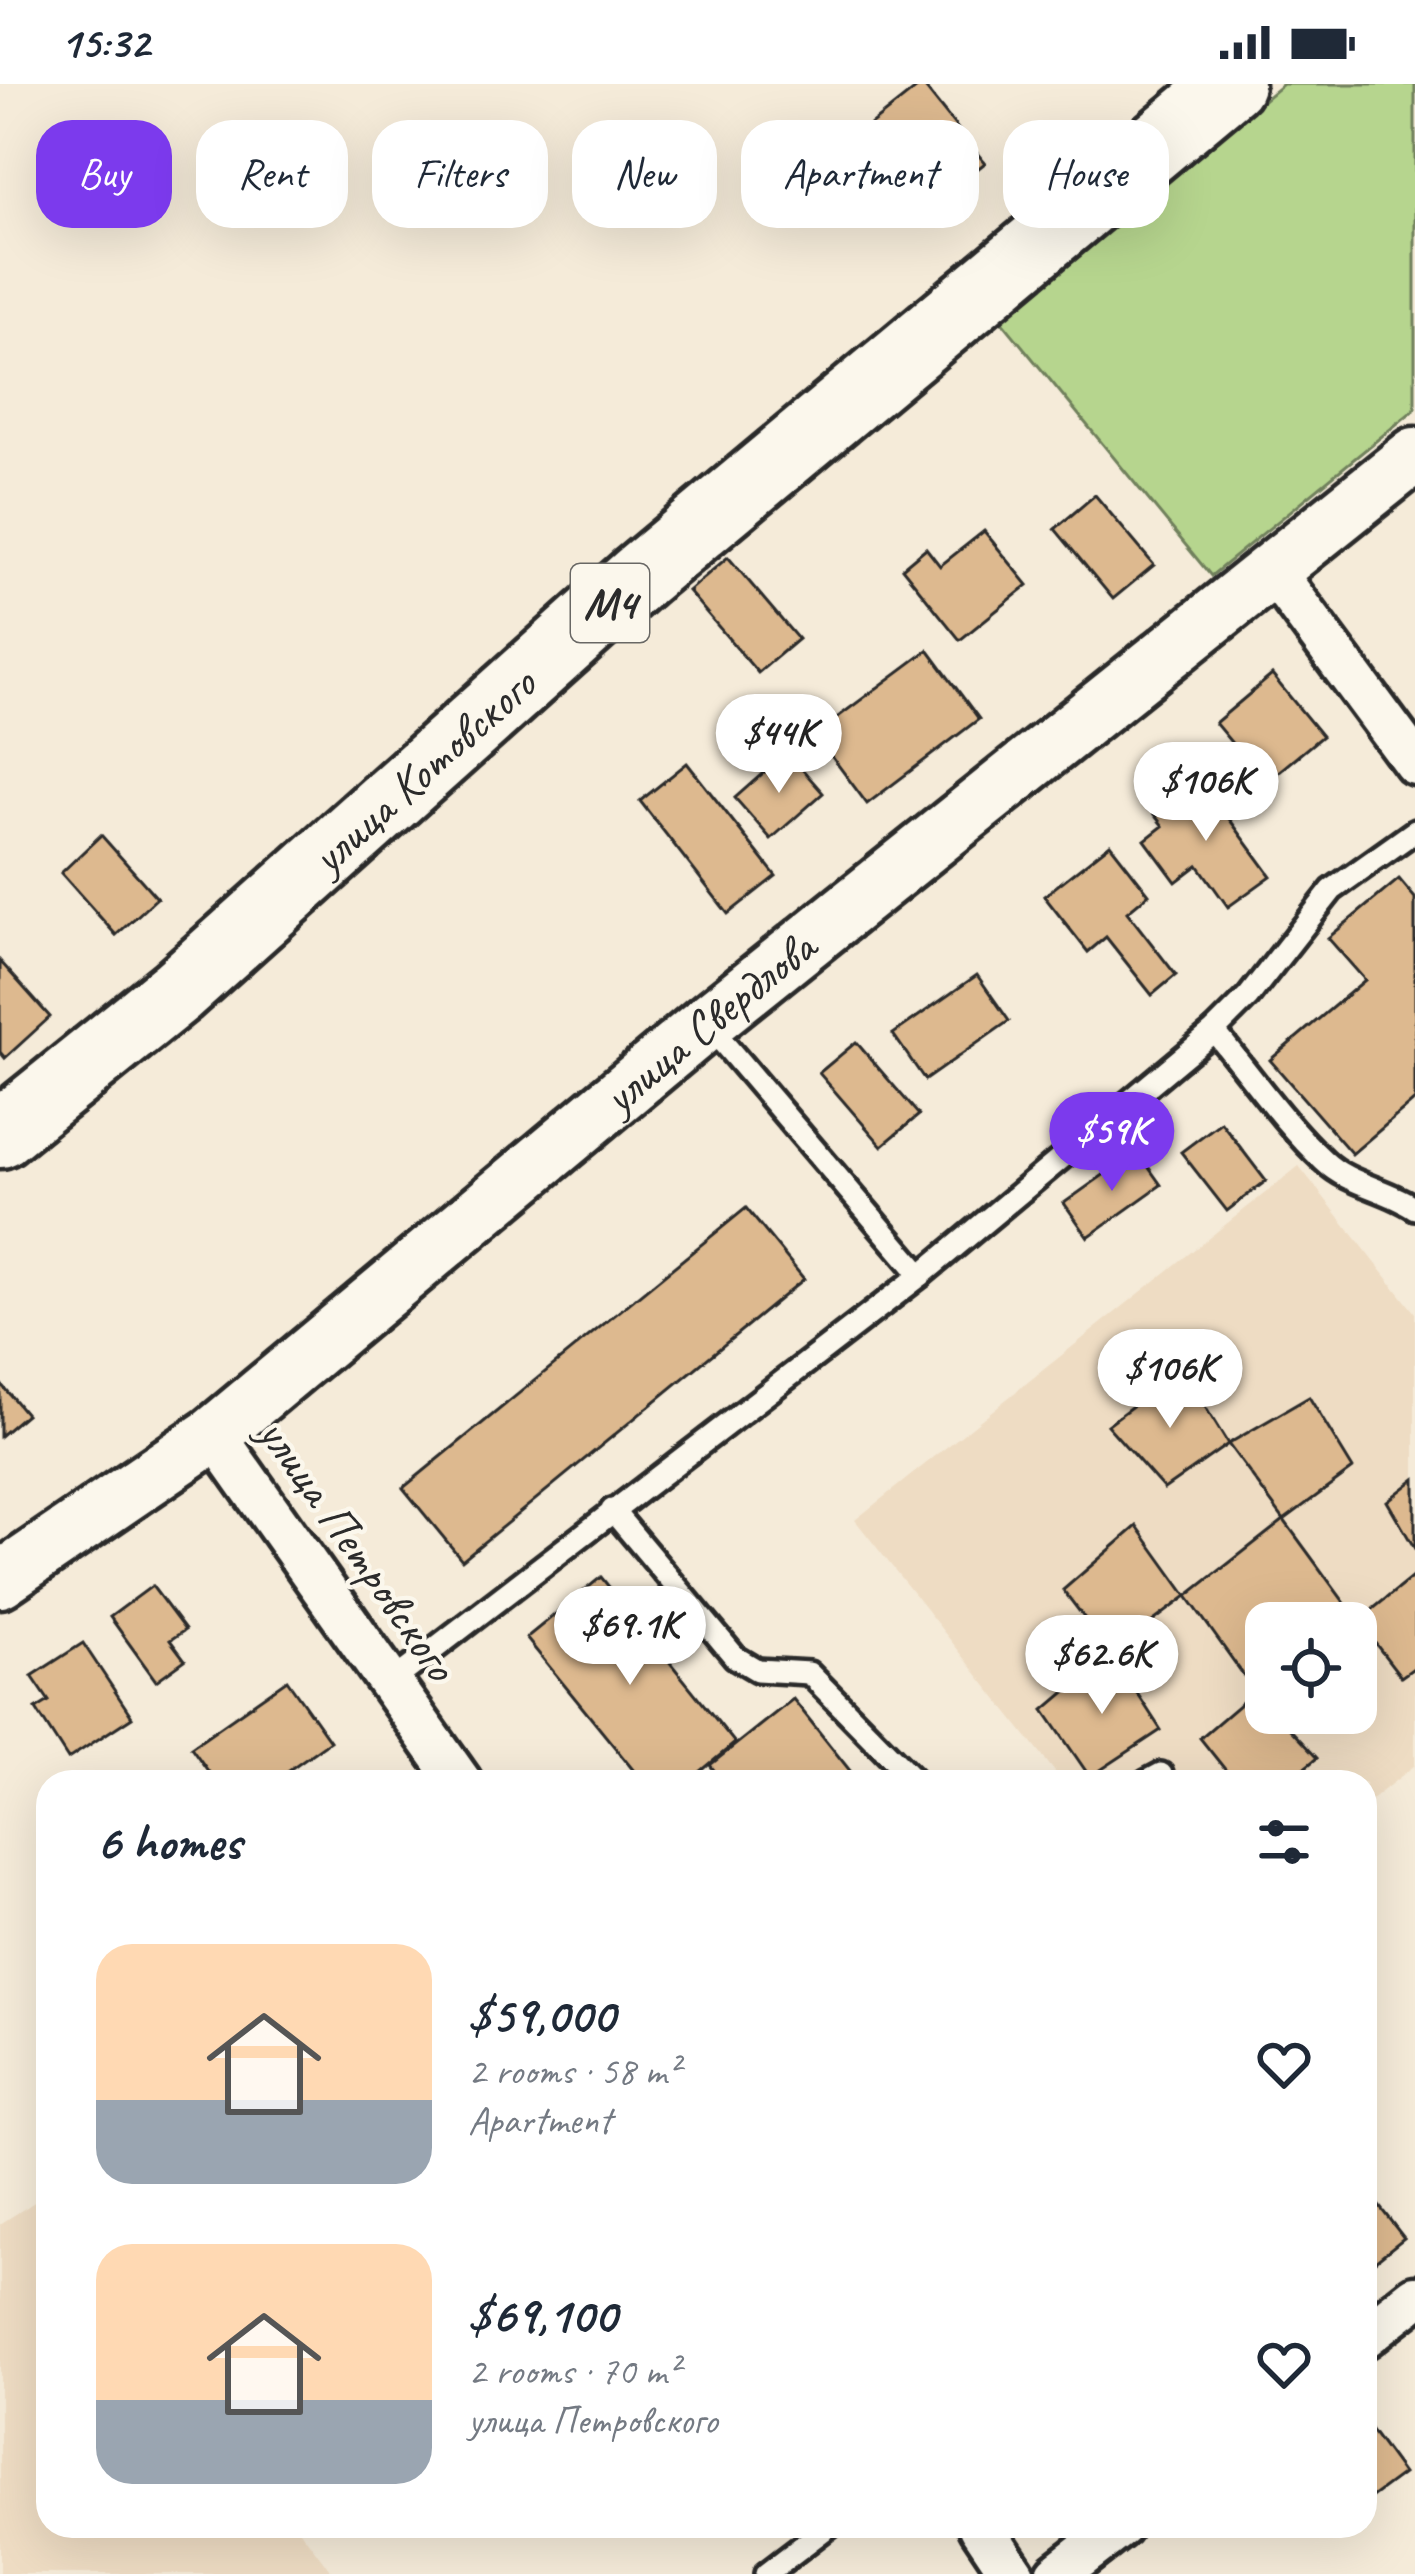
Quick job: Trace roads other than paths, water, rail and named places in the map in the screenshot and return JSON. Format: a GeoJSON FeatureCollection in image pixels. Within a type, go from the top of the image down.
{"type":"FeatureCollection","features":[{"type":"Feature","properties":{"kind":"highway","name":"улица Котовского"},"geometry":{"type":"LineString","coordinates":[[0,1134],[177,991],[639,577],[1230,84]]}},
{"type":"Feature","properties":{"kind":"street","name":"улица Свердлова"},"geometry":{"type":"LineString","coordinates":[[0,1580],[214,1434],[706,1023],[1415,455]]}},
{"type":"Feature","properties":{"kind":"street"},"geometry":{"type":"LineString","coordinates":[[1273,571],[1415,763]]}},
{"type":"Feature","properties":{"kind":"street","name":"улица Петровского"},"geometry":{"type":"LineString","coordinates":[[214,1434],[452,1770]]}},
{"type":"Feature","properties":{"kind":"street"},"geometry":{"type":"LineString","coordinates":[[1377,2327],[1415,2297]]}},
{"type":"Feature","properties":{"kind":"street"},"geometry":{"type":"LineString","coordinates":[[989,2538],[1013,2574]]}},
{"type":"Feature","properties":{"kind":"street"},"geometry":{"type":"LineString","coordinates":[[1058,2574],[1104,2538]]}},
{"type":"Feature","properties":{"kind":"lane"},"geometry":{"type":"LineString","coordinates":[[390,1683],[921,1275],[1214,1031],[1248,997],[1332,890],[1415,832]]}},
{"type":"Feature","properties":{"kind":"lane"},"geometry":{"type":"LineString","coordinates":[[706,1023],[921,1275]]}},
{"type":"Feature","properties":{"kind":"lane"},"geometry":{"type":"LineString","coordinates":[[1214,1031],[1324,1162],[1350,1180],[1390,1191],[1415,1208]]}},
{"type":"Feature","properties":{"kind":"lane"},"geometry":{"type":"LineString","coordinates":[[612,1510],[735,1658],[758,1670],[809,1672],[904,1770]]}},
{"type":"Feature","properties":{"kind":"lane"},"geometry":{"type":"LineString","coordinates":[[766,2574],[813,2538]]}}]}
